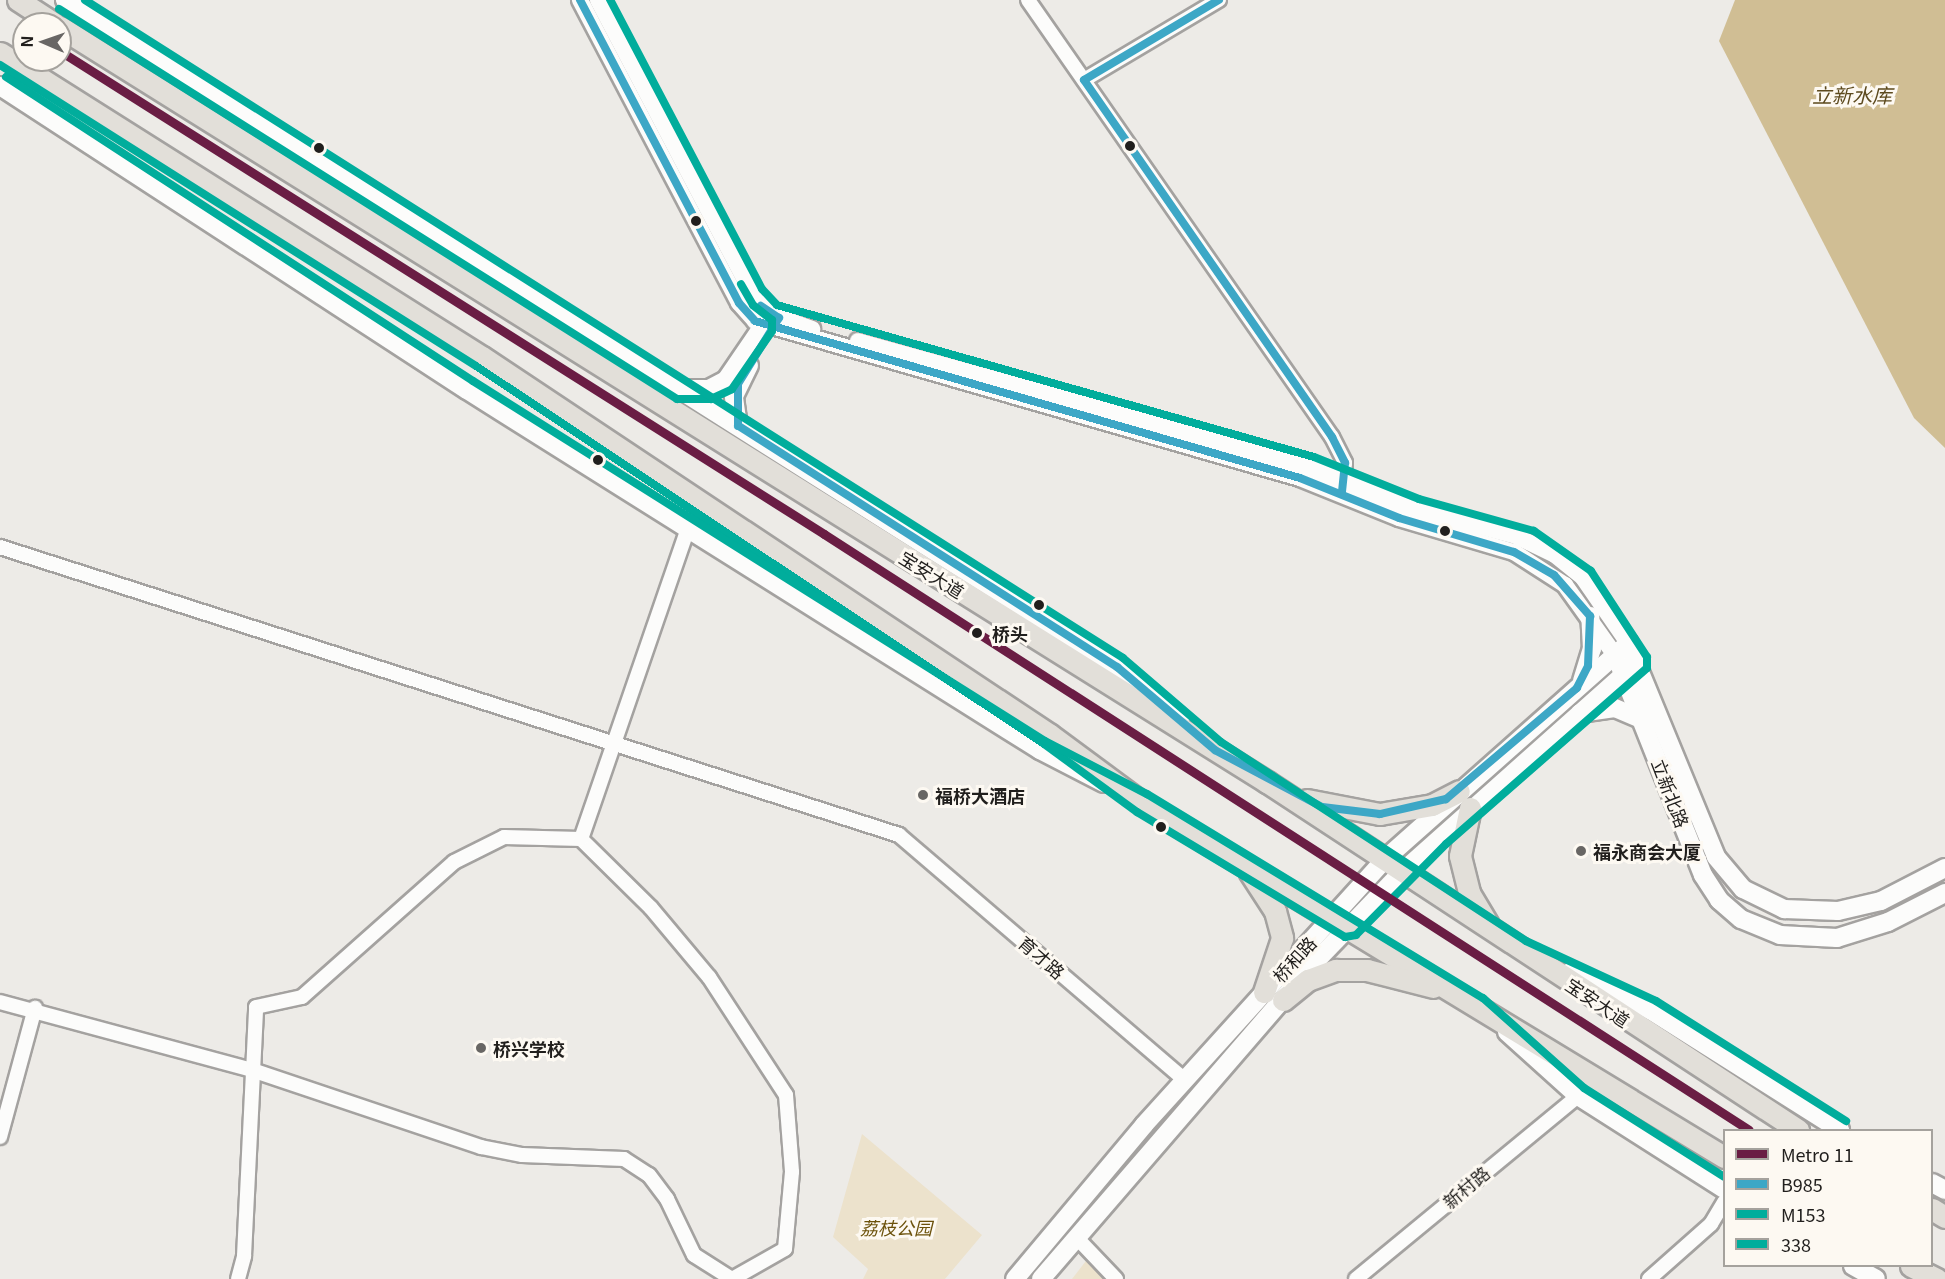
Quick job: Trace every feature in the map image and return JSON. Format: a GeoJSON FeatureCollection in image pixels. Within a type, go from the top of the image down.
{"type":"FeatureCollection","features":[{"type":"Feature","properties":{"kind":"main road"},"geometry":{"type":"LineString","coordinates":[[18,0],[36,12]]}},
{"type":"Feature","properties":{"kind":"main road"},"geometry":{"type":"LineString","coordinates":[[65,0],[1117,667],[1215,750]]}},
{"type":"Feature","properties":{"kind":"main road","name":"宝安大道"},"geometry":{"type":"LineString","coordinates":[[72,35],[1267,782],[1795,1129]]}},
{"type":"Feature","properties":{"kind":"main road"},"geometry":{"type":"LineString","coordinates":[[0,53],[482,357],[1050,735],[1142,802]]}},
{"type":"Feature","properties":{"kind":"main road"},"geometry":{"type":"LineString","coordinates":[[0,86],[688,529],[1041,750],[1142,802],[1723,1156]]}},
{"type":"Feature","properties":{"kind":"main road"},"geometry":{"type":"LineString","coordinates":[[681,389],[709,389],[726,380],[771,322]]}},
{"type":"Feature","properties":{"kind":"main road"},"geometry":{"type":"LineString","coordinates":[[738,426],[736,390],[771,322]]}},
{"type":"Feature","properties":{"kind":"main road"},"geometry":{"type":"LineString","coordinates":[[1577,688],[1592,649],[1590,616]]}},
{"type":"Feature","properties":{"kind":"main road","name":"立新北路"},"geometry":{"type":"LineString","coordinates":[[1621,649],[1638,662],[1716,856],[1752,896],[1784,909],[1838,911],[1881,901],[1945,868]]}},
{"type":"Feature","properties":{"kind":"main road","name":"立新北路"},"geometry":{"type":"LineString","coordinates":[[1621,649],[1624,674],[1702,875],[1719,900],[1741,919],[1780,935],[1837,938],[1888,922],[1945,893]]}},
{"type":"Feature","properties":{"kind":"main road","name":"桥和路"},"geometry":{"type":"LineString","coordinates":[[1041,1279],[1274,996],[1340,922],[1393,866],[1465,800],[1577,688],[1621,649]]}},
{"type":"Feature","properties":{"kind":"main road","name":"桥和路"},"geometry":{"type":"LineString","coordinates":[[1465,800],[1578,714],[1638,662]]}},
{"type":"Feature","properties":{"kind":"main road"},"geometry":{"type":"LineString","coordinates":[[1578,714],[1615,708],[1643,720]]}},
{"type":"Feature","properties":{"kind":"main road"},"geometry":{"type":"LineString","coordinates":[[1267,782],[1322,807],[1365,814],[1414,810],[1465,800],[1459,841],[1462,872],[1494,933]]}},
{"type":"Feature","properties":{"kind":"main road"},"geometry":{"type":"LineString","coordinates":[[1241,861],[1267,896],[1280,924],[1280,952],[1274,996]]}},
{"type":"Feature","properties":{"kind":"main road"},"geometry":{"type":"LineString","coordinates":[[1521,950],[1650,1010],[1837,1129]]}},
{"type":"Feature","properties":{"kind":"main road"},"geometry":{"type":"LineString","coordinates":[[1274,996],[1336,970],[1366,970],[1455,993]]}},
{"type":"Feature","properties":{"kind":"main road","name":"桥和路"},"geometry":{"type":"LineString","coordinates":[[1015,1279],[1185,1080],[1274,996]]}},
{"type":"Feature","properties":{"kind":"main road"},"geometry":{"type":"LineString","coordinates":[[1478,1007],[1578,1096],[1723,1188]]}},
{"type":"Feature","properties":{"kind":"main road"},"geometry":{"type":"LineString","coordinates":[[1855,1267],[1876,1279]]}},
{"type":"Feature","properties":{"kind":"main road"},"geometry":{"type":"LineString","coordinates":[[1913,1267],[1937,1279]]}},
{"type":"Feature","properties":{"kind":"street"},"geometry":{"type":"LineString","coordinates":[[580,0],[739,303],[771,322],[1300,478],[1343,487],[1543,548],[1583,578],[1621,649]]}},
{"type":"Feature","properties":{"kind":"street"},"geometry":{"type":"LineString","coordinates":[[598,0],[753,295],[771,322]]}},
{"type":"Feature","properties":{"kind":"street"},"geometry":{"type":"LineString","coordinates":[[1028,0],[1332,436],[1343,455],[1343,487]]}},
{"type":"Feature","properties":{"kind":"street"},"geometry":{"type":"LineString","coordinates":[[1084,80],[1219,0]]}},
{"type":"Feature","properties":{"kind":"street"},"geometry":{"type":"LineString","coordinates":[[1343,487],[1529,558],[1565,585],[1621,649]]}},
{"type":"Feature","properties":{"kind":"street"},"geometry":{"type":"LineString","coordinates":[[581,839],[610,745],[688,529]]}},
{"type":"Feature","properties":{"kind":"street"},"geometry":{"type":"LineString","coordinates":[[0,547],[610,745]]}},
{"type":"Feature","properties":{"kind":"street","name":"育才路"},"geometry":{"type":"LineString","coordinates":[[610,745],[898,835],[1185,1080]]}},
{"type":"Feature","properties":{"kind":"street"},"geometry":{"type":"LineString","coordinates":[[0,1002],[35,1008],[252,1070],[481,1148],[522,1155],[624,1159],[649,1175],[667,1199],[694,1255],[732,1279],[785,1249],[792,1172],[786,1095],[708,977],[651,908],[581,839],[504,837],[454,862],[302,997],[256,1006],[252,1070],[244,1256],[238,1279]]}},
{"type":"Feature","properties":{"kind":"street"},"geometry":{"type":"LineString","coordinates":[[0,1137],[35,1008]]}},
{"type":"Feature","properties":{"kind":"street","name":"新村路"},"geometry":{"type":"LineString","coordinates":[[1356,1279],[1578,1096]]}},
{"type":"Feature","properties":{"kind":"street"},"geometry":{"type":"LineString","coordinates":[[1649,1279],[1711,1224],[1723,1205]]}},
{"type":"Feature","properties":{"kind":"street"},"geometry":{"type":"LineString","coordinates":[[1076,1237],[1116,1279]]}},
{"type":"Feature","properties":{"kind":"green space","name":"荔枝公园"},"geometry":{"type":"Polygon","coordinates":[[[862,1134],[982,1235],[945,1279],[863,1279],[868,1269],[833,1237],[862,1134]]]}},
{"type":"Feature","properties":{"kind":"green space"},"geometry":{"type":"Polygon","coordinates":[[[1089,1257],[1109,1279],[1072,1279],[1089,1257]]]}},
{"type":"Feature","properties":{"kind":"water","name":"立新水库"},"geometry":{"type":"Polygon","coordinates":[[[1735,0],[1945,0],[1945,448],[1914,418],[1719,41],[1735,0]]]}},
{"type":"Feature","properties":{"kind":"metro line","name":"11"},"geometry":{"type":"LineString","coordinates":[[72,59],[824,534],[1747,1129]]}},
{"type":"Feature","properties":{"kind":"transit line","name":"338"},"geometry":{"type":"LineString","coordinates":[[85,0],[1123,658],[1221,742],[1526,941],[1656,1001],[1846,1121]]}},
{"type":"Feature","properties":{"kind":"transit line","name":"B985"},"geometry":{"type":"LineString","coordinates":[[580,0],[739,303],[755,321],[1300,478],[1399,518],[1514,552],[1554,575],[1590,616],[1588,666],[1577,688],[1446,799],[1380,814],[1322,807],[1215,750],[1117,667],[738,426]]}},
{"type":"Feature","properties":{"kind":"transit line","name":"M153"},"geometry":{"type":"LineString","coordinates":[[0,65],[476,366],[1044,744],[1137,812],[1345,937],[1356,935],[1446,844],[1647,668],[1647,657],[1591,571],[1534,531],[1419,499],[1314,457],[777,305],[762,289],[610,0]]}},
{"type":"Feature","properties":{"kind":"transit line","name":"B985"},"geometry":{"type":"LineString","coordinates":[[1084,80],[1219,0]]}},
{"type":"Feature","properties":{"kind":"transit line","name":"M153"},"geometry":{"type":"LineString","coordinates":[[59,9],[677,399],[711,399],[732,389],[772,331],[772,320],[753,305],[741,284]]}},
{"type":"Feature","properties":{"kind":"transit line","name":"338"},"geometry":{"type":"LineString","coordinates":[[6,77],[473,381],[1045,741],[1147,794],[1483,998],[1584,1088],[1723,1176]]}},
{"type":"Feature","properties":{"kind":"transit line","name":"B985"},"geometry":{"type":"LineString","coordinates":[[1084,80],[1332,437],[1345,463],[1342,494]]}},
{"type":"Feature","properties":{"kind":"transit line","name":"B985"},"geometry":{"type":"LineString","coordinates":[[738,426],[738,384],[779,318],[761,306]]}},
{"type":"Feature","properties":{"kind":"place","name":"桥头"},"geometry":{"type":"Point","coordinates":[977,633]}},
{"type":"Feature","properties":{"kind":"place","name":"福桥大酒店"},"geometry":{"type":"Point","coordinates":[923,795]}},
{"type":"Feature","properties":{"kind":"place","name":"福永商会大厦"},"geometry":{"type":"Point","coordinates":[1581,851]}},
{"type":"Feature","properties":{"kind":"place","name":"桥兴学校"},"geometry":{"type":"Point","coordinates":[481,1048]}}]}
